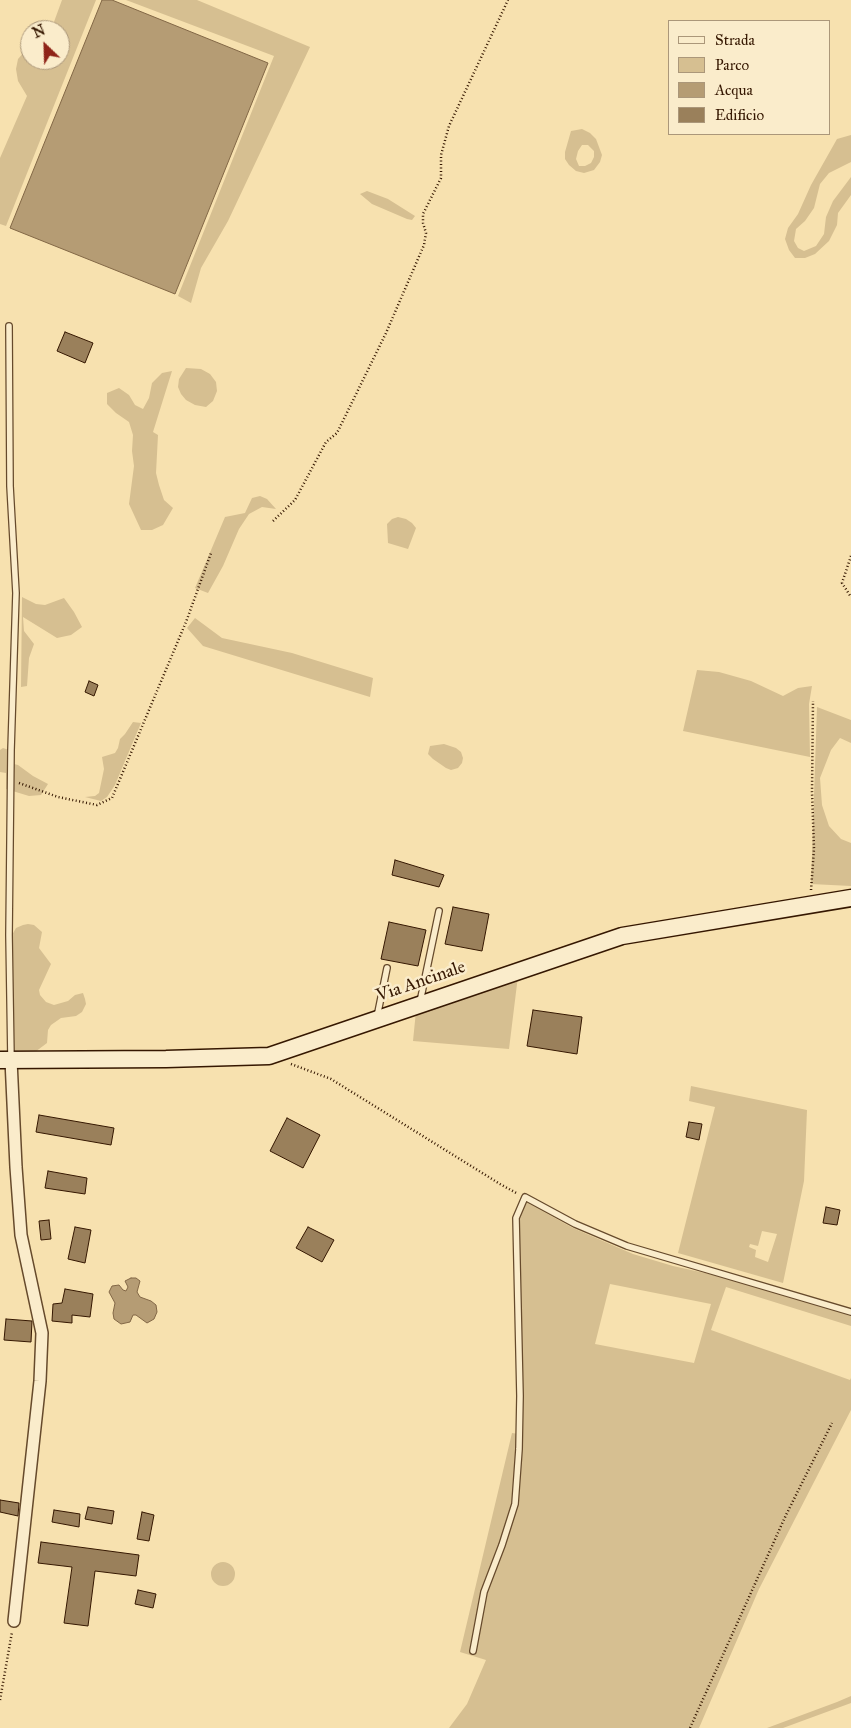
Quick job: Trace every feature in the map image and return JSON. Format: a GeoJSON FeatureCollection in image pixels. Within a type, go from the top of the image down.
{"type":"FeatureCollection","features":[{"type":"Feature","properties":{"kind":"main road","name":"Via Ancinale"},"geometry":{"type":"LineString","coordinates":[[6,1060],[269,1056],[622,936],[851,898]]}},
{"type":"Feature","properties":{"kind":"street"},"geometry":{"type":"LineString","coordinates":[[6,1060],[21,1235],[42,1333],[40,1381],[14,1621]]}},
{"type":"Feature","properties":{"kind":"lane"},"geometry":{"type":"LineString","coordinates":[[6,1060],[16,593],[10,486],[9,326]]}},
{"type":"Feature","properties":{"kind":"lane"},"geometry":{"type":"LineString","coordinates":[[420,1004],[439,911]]}},
{"type":"Feature","properties":{"kind":"lane"},"geometry":{"type":"LineString","coordinates":[[376,1019],[387,968]]}},
{"type":"Feature","properties":{"kind":"lane"},"geometry":{"type":"LineString","coordinates":[[473,1651],[484,1592],[515,1504],[520,1396],[516,1218],[525,1197],[575,1224],[627,1246],[851,1312]]}},
{"type":"Feature","properties":{"kind":"path"},"geometry":{"type":"LineString","coordinates":[[273,521],[295,500],[326,442],[337,433],[386,333],[424,245],[426,233],[422,223],[423,214],[441,178],[442,155],[450,126],[508,0]]}},
{"type":"Feature","properties":{"kind":"path"},"geometry":{"type":"LineString","coordinates":[[11,780],[58,797],[97,805],[112,798],[186,622],[211,553]]}},
{"type":"Feature","properties":{"kind":"path"},"geometry":{"type":"LineString","coordinates":[[851,556],[842,583],[851,598]]}},
{"type":"Feature","properties":{"kind":"path"},"geometry":{"type":"LineString","coordinates":[[812,904],[811,885],[814,849],[812,792],[813,701]]}},
{"type":"Feature","properties":{"kind":"path"},"geometry":{"type":"LineString","coordinates":[[269,1056],[331,1079],[500,1184],[525,1197]]}},
{"type":"Feature","properties":{"kind":"path"},"geometry":{"type":"LineString","coordinates":[[690,1728],[786,1515],[832,1423]]}},
{"type":"Feature","properties":{"kind":"path"},"geometry":{"type":"LineString","coordinates":[[0,1700],[14,1621]]}},
{"type":"Feature","properties":{"kind":"green space"},"geometry":{"type":"Polygon","coordinates":[[[62,0],[96,0],[70,65],[70,20],[55,20],[62,0]]]}},
{"type":"Feature","properties":{"kind":"green space"},"geometry":{"type":"Polygon","coordinates":[[[126,0],[197,0],[310,47],[228,221],[201,268],[191,303],[178,296],[274,56],[126,0]]]}},
{"type":"Feature","properties":{"kind":"green space"},"geometry":{"type":"Polygon","coordinates":[[[20,57],[20,70],[68,70],[6,226],[0,224],[0,158],[27,96],[18,81],[16,69],[20,57]]]}},
{"type":"Feature","properties":{"kind":"green space"},"geometry":{"type":"Polygon","coordinates":[[[582,129],[596,139],[602,155],[600,162],[594,170],[584,173],[576,171],[565,159],[571,131],[582,129]],[[582,145],[578,151],[576,159],[579,166],[591,163],[594,157],[594,151],[588,145],[582,145]]]}},
{"type":"Feature","properties":{"kind":"green space"},"geometry":{"type":"Polygon","coordinates":[[[851,135],[851,162],[829,173],[820,184],[814,208],[805,221],[796,229],[794,241],[798,248],[804,251],[816,246],[824,234],[826,217],[833,201],[851,177],[851,195],[838,213],[837,225],[829,241],[815,254],[805,258],[795,258],[789,250],[785,239],[788,228],[798,214],[811,185],[837,139],[851,135]]]}},
{"type":"Feature","properties":{"kind":"green space"},"geometry":{"type":"Polygon","coordinates":[[[367,191],[388,199],[415,216],[412,220],[407,219],[372,204],[360,194],[367,191]]]}},
{"type":"Feature","properties":{"kind":"green space"},"geometry":{"type":"Polygon","coordinates":[[[186,368],[201,369],[210,374],[216,382],[217,391],[213,401],[206,407],[195,405],[186,400],[181,394],[178,387],[179,379],[186,368]]]}},
{"type":"Feature","properties":{"kind":"green space"},"geometry":{"type":"Polygon","coordinates":[[[172,371],[153,432],[158,435],[156,473],[159,485],[164,500],[173,508],[163,525],[152,530],[141,530],[129,504],[134,466],[132,451],[133,435],[129,422],[107,404],[107,393],[119,388],[129,395],[135,405],[143,409],[149,398],[152,383],[162,373],[172,371]]]}},
{"type":"Feature","properties":{"kind":"green space"},"geometry":{"type":"Polygon","coordinates":[[[260,496],[267,499],[276,509],[262,507],[249,514],[239,529],[223,566],[208,593],[195,588],[225,517],[245,513],[252,498],[260,496]]]}},
{"type":"Feature","properties":{"kind":"green space"},"geometry":{"type":"Polygon","coordinates":[[[398,517],[406,519],[416,528],[408,549],[388,543],[387,524],[392,519],[398,517]]]}},
{"type":"Feature","properties":{"kind":"green space"},"geometry":{"type":"Polygon","coordinates":[[[22,597],[36,604],[45,605],[64,598],[82,627],[71,635],[57,638],[23,617],[24,631],[34,644],[29,658],[27,686],[21,687],[22,597]]]}},
{"type":"Feature","properties":{"kind":"green space"},"geometry":{"type":"Polygon","coordinates":[[[195,618],[222,638],[292,653],[373,678],[370,697],[203,646],[187,628],[195,618]]]}},
{"type":"Feature","properties":{"kind":"green space"},"geometry":{"type":"Polygon","coordinates":[[[697,670],[719,672],[751,681],[783,696],[798,688],[812,686],[809,704],[810,757],[683,731],[697,670]]]}},
{"type":"Feature","properties":{"kind":"green space"},"geometry":{"type":"Polygon","coordinates":[[[817,707],[851,720],[851,743],[840,738],[831,750],[820,778],[822,805],[829,826],[841,839],[851,843],[851,886],[811,884],[817,707]]]}},
{"type":"Feature","properties":{"kind":"green space"},"geometry":{"type":"Polygon","coordinates":[[[133,722],[141,723],[115,785],[107,797],[101,801],[85,797],[95,796],[99,793],[104,769],[102,757],[115,753],[120,739],[133,722]]]}},
{"type":"Feature","properties":{"kind":"green space"},"geometry":{"type":"Polygon","coordinates":[[[444,744],[461,752],[463,758],[458,768],[451,770],[446,768],[428,754],[430,746],[444,744]]]}},
{"type":"Feature","properties":{"kind":"green space"},"geometry":{"type":"Polygon","coordinates":[[[3,748],[9,750],[10,763],[18,765],[48,784],[41,795],[29,796],[6,789],[6,773],[0,772],[0,750],[3,748]]]}},
{"type":"Feature","properties":{"kind":"green space"},"geometry":{"type":"Polygon","coordinates":[[[28,924],[34,925],[42,932],[39,948],[51,964],[39,990],[40,995],[46,1002],[54,1005],[68,1001],[75,995],[83,993],[86,1004],[82,1012],[76,1016],[61,1018],[51,1025],[48,1030],[47,1043],[35,1052],[13,1051],[12,935],[16,928],[28,924]]]}},
{"type":"Feature","properties":{"kind":"green space"},"geometry":{"type":"Polygon","coordinates":[[[518,976],[509,1049],[413,1041],[416,1011],[518,976]]]}},
{"type":"Feature","properties":{"kind":"green space"},"geometry":{"type":"Polygon","coordinates":[[[691,1086],[807,1110],[804,1181],[783,1283],[678,1253],[715,1107],[689,1101],[691,1086]],[[762,1231],[758,1246],[750,1244],[749,1247],[756,1250],[755,1257],[768,1262],[777,1234],[762,1231]]]}},
{"type":"Feature","properties":{"kind":"green space"},"geometry":{"type":"Polygon","coordinates":[[[524,1201],[573,1228],[633,1254],[851,1312],[851,1326],[726,1287],[711,1330],[850,1380],[851,1378],[851,1410],[759,1589],[699,1728],[449,1728],[467,1704],[486,1660],[460,1652],[512,1433],[519,1434],[517,1218],[524,1201]],[[610,1284],[595,1344],[694,1363],[711,1304],[610,1284]]]}},
{"type":"Feature","properties":{"kind":"green space"},"geometry":{"type":"Polygon","coordinates":[[[223,1562],[228,1563],[234,1569],[234,1579],[228,1585],[223,1586],[218,1585],[212,1579],[211,1574],[212,1569],[218,1563],[223,1562]]]}},
{"type":"Feature","properties":{"kind":"green space"},"geometry":{"type":"Polygon","coordinates":[[[851,1696],[851,1703],[783,1728],[767,1728],[837,1702],[851,1696]]]}},
{"type":"Feature","properties":{"kind":"water"},"geometry":{"type":"Polygon","coordinates":[[[102,0],[112,0],[268,63],[175,294],[10,228],[102,0]]]}},
{"type":"Feature","properties":{"kind":"water"},"geometry":{"type":"Polygon","coordinates":[[[136,1278],[140,1281],[137,1292],[140,1297],[156,1305],[157,1312],[154,1319],[147,1323],[136,1315],[133,1315],[130,1322],[121,1324],[114,1319],[115,1303],[109,1292],[112,1286],[119,1285],[126,1291],[128,1287],[125,1281],[136,1278]]]}},
{"type":"Feature","properties":{"kind":"building"},"geometry":{"type":"Polygon","coordinates":[[[65,332],[93,343],[85,363],[57,351],[65,332]]]}},
{"type":"Feature","properties":{"kind":"building"},"geometry":{"type":"Polygon","coordinates":[[[89,681],[98,685],[94,696],[85,692],[89,681]]]}},
{"type":"Feature","properties":{"kind":"building"},"geometry":{"type":"Polygon","coordinates":[[[395,860],[444,875],[439,887],[392,875],[395,860]]]}},
{"type":"Feature","properties":{"kind":"building"},"geometry":{"type":"Polygon","coordinates":[[[453,907],[489,914],[482,951],[445,944],[453,907]]]}},
{"type":"Feature","properties":{"kind":"building"},"geometry":{"type":"Polygon","coordinates":[[[389,922],[426,930],[418,966],[381,959],[389,922]]]}},
{"type":"Feature","properties":{"kind":"building"},"geometry":{"type":"Polygon","coordinates":[[[533,1010],[582,1017],[577,1054],[527,1046],[533,1010]]]}},
{"type":"Feature","properties":{"kind":"building"},"geometry":{"type":"Polygon","coordinates":[[[39,1115],[114,1128],[111,1145],[36,1132],[39,1115]]]}},
{"type":"Feature","properties":{"kind":"building"},"geometry":{"type":"Polygon","coordinates":[[[287,1118],[320,1135],[303,1168],[270,1151],[287,1118]]]}},
{"type":"Feature","properties":{"kind":"building"},"geometry":{"type":"Polygon","coordinates":[[[689,1122],[702,1124],[699,1140],[686,1137],[689,1122]]]}},
{"type":"Feature","properties":{"kind":"building"},"geometry":{"type":"Polygon","coordinates":[[[48,1171],[87,1178],[85,1194],[45,1188],[48,1171]]]}},
{"type":"Feature","properties":{"kind":"building"},"geometry":{"type":"Polygon","coordinates":[[[826,1207],[840,1210],[837,1225],[823,1223],[826,1207]]]}},
{"type":"Feature","properties":{"kind":"building"},"geometry":{"type":"Polygon","coordinates":[[[49,1220],[51,1239],[41,1240],[39,1221],[49,1220]]]}},
{"type":"Feature","properties":{"kind":"building"},"geometry":{"type":"Polygon","coordinates":[[[75,1227],[91,1230],[85,1263],[68,1259],[75,1227]]]}},
{"type":"Feature","properties":{"kind":"building"},"geometry":{"type":"Polygon","coordinates":[[[308,1227],[334,1240],[322,1262],[296,1248],[308,1227]]]}},
{"type":"Feature","properties":{"kind":"building"},"geometry":{"type":"Polygon","coordinates":[[[65,1289],[93,1294],[90,1317],[72,1315],[72,1323],[52,1321],[53,1304],[62,1303],[65,1289]]]}},
{"type":"Feature","properties":{"kind":"building"},"geometry":{"type":"Polygon","coordinates":[[[6,1319],[32,1321],[31,1342],[4,1340],[6,1319]]]}},
{"type":"Feature","properties":{"kind":"building"},"geometry":{"type":"Polygon","coordinates":[[[0,1500],[19,1503],[18,1516],[0,1512],[0,1500]]]}},
{"type":"Feature","properties":{"kind":"building"},"geometry":{"type":"Polygon","coordinates":[[[88,1507],[114,1511],[112,1524],[85,1519],[88,1507]]]}},
{"type":"Feature","properties":{"kind":"building"},"geometry":{"type":"Polygon","coordinates":[[[54,1510],[80,1514],[79,1527],[52,1522],[54,1510]]]}},
{"type":"Feature","properties":{"kind":"building"},"geometry":{"type":"Polygon","coordinates":[[[142,1512],[154,1515],[149,1541],[137,1539],[142,1512]]]}},
{"type":"Feature","properties":{"kind":"building"},"geometry":{"type":"Polygon","coordinates":[[[41,1542],[139,1555],[136,1576],[95,1571],[88,1626],[64,1623],[72,1567],[38,1563],[41,1542]]]}},
{"type":"Feature","properties":{"kind":"building"},"geometry":{"type":"Polygon","coordinates":[[[138,1590],[156,1594],[153,1608],[135,1604],[138,1590]]]}}]}
